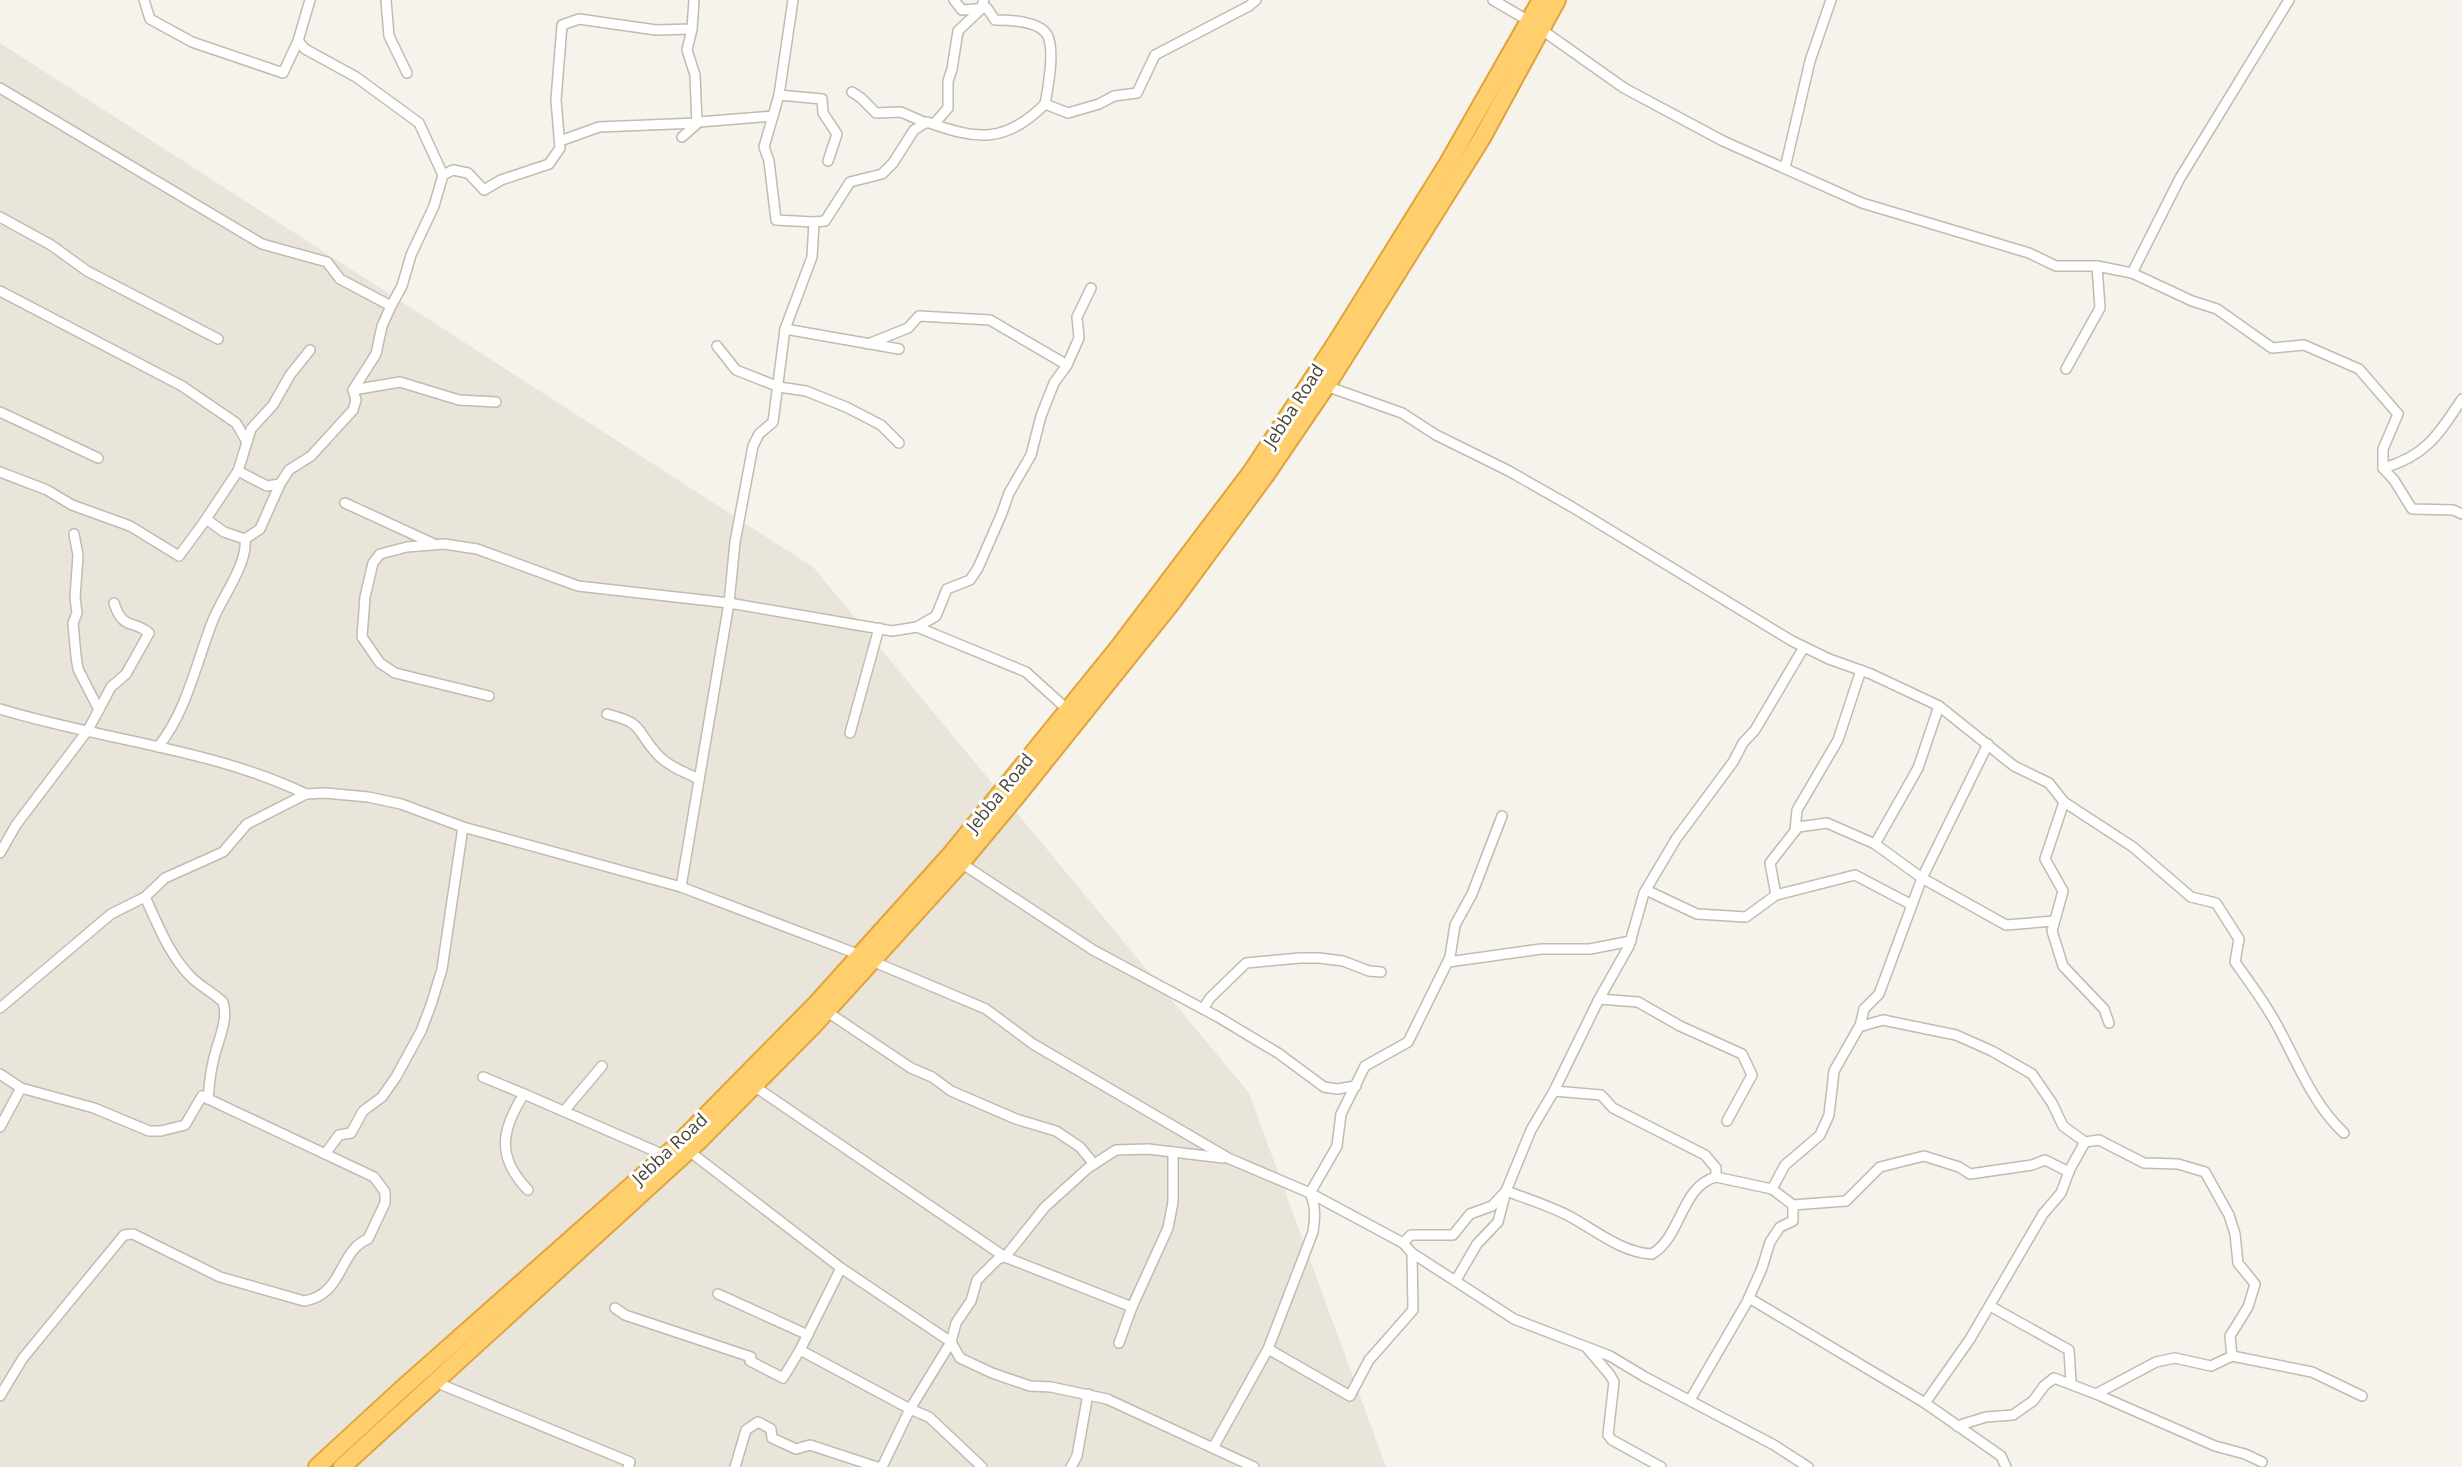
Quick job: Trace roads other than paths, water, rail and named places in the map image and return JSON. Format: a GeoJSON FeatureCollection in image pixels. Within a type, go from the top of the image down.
{"type":"FeatureCollection","features":[{"type":"Feature","properties":{"kind":"highway","name":"Jebba Road"},"geometry":{"type":"LineString","coordinates":[[317,1467],[664,1155],[816,1004],[866,958],[1118,648],[1252,471],[1535,25],[1541,0]]}},
{"type":"Feature","properties":{"kind":"highway"},"geometry":{"type":"LineString","coordinates":[[342,1467],[688,1151],[754,1086],[826,1011],[866,958],[961,863],[1077,723],[1170,605],[1265,476],[1326,386],[1482,138],[1535,25],[1557,0]]}},
{"type":"Feature","properties":{"kind":"street"},"geometry":{"type":"LineString","coordinates":[[144,0],[150,19],[192,42],[284,73],[298,41],[310,0]]}},
{"type":"Feature","properties":{"kind":"street"},"geometry":{"type":"LineString","coordinates":[[386,0],[389,36],[407,73]]}},
{"type":"Feature","properties":{"kind":"street"},"geometry":{"type":"LineString","coordinates":[[694,0],[692,29],[687,51],[695,75],[698,123]]}},
{"type":"Feature","properties":{"kind":"street"},"geometry":{"type":"LineString","coordinates":[[793,0],[779,95],[764,147],[769,161],[776,220],[814,222],[825,221],[850,182],[882,174],[914,130],[930,124],[948,108],[948,81],[958,31],[983,4]]}},
{"type":"Feature","properties":{"kind":"street"},"geometry":{"type":"LineString","coordinates":[[954,0],[962,10],[983,4]]}},
{"type":"Feature","properties":{"kind":"street"},"geometry":{"type":"LineString","coordinates":[[1045,104],[1068,113],[1099,104],[1114,96],[1137,93],[1155,55],[1249,6],[1256,0]]}},
{"type":"Feature","properties":{"kind":"street"},"geometry":{"type":"LineString","coordinates":[[1493,0],[1535,25],[1624,88],[1723,141],[1862,203],[2029,253],[2056,266],[2097,266],[2132,273],[2192,301],[2217,309],[2272,348],[2304,345],[2359,369],[2398,414],[2384,449],[2383,468],[2394,480],[2412,509],[2453,510],[2462,514]]}},
{"type":"Feature","properties":{"kind":"street"},"geometry":{"type":"LineString","coordinates":[[1785,168],[1810,61],[1830,0]]}},
{"type":"Feature","properties":{"kind":"street"},"geometry":{"type":"LineString","coordinates":[[2132,273],[2180,178],[2289,0]]}},
{"type":"Feature","properties":{"kind":"street"},"geometry":{"type":"LineString","coordinates":[[852,92],[876,113],[901,112],[958,133],[983,135],[1019,127],[1045,104],[1049,80],[1050,43],[1046,33],[1037,27],[1009,20],[995,20],[983,4]]}},
{"type":"Feature","properties":{"kind":"street"},"geometry":{"type":"LineString","coordinates":[[443,175],[453,170],[468,173],[484,190],[501,180],[549,164],[560,148],[556,100],[562,25],[579,19],[656,30],[692,29]]}},
{"type":"Feature","properties":{"kind":"street"},"geometry":{"type":"LineString","coordinates":[[245,539],[260,529],[280,484],[289,470],[311,456],[353,410],[356,400],[353,390],[376,354],[382,326],[402,286],[411,255],[435,206],[443,175],[419,123],[356,77],[305,50],[298,41]]}},
{"type":"Feature","properties":{"kind":"street"},"geometry":{"type":"LineString","coordinates":[[0,88],[262,244],[327,262],[340,279],[391,306]]}},
{"type":"Feature","properties":{"kind":"street"},"geometry":{"type":"LineString","coordinates":[[779,95],[822,99],[823,113],[837,134],[828,161]]}},
{"type":"Feature","properties":{"kind":"street"},"geometry":{"type":"LineString","coordinates":[[560,141],[598,127],[698,123],[773,116]]}},
{"type":"Feature","properties":{"kind":"street"},"geometry":{"type":"LineString","coordinates":[[682,137],[698,123]]}},
{"type":"Feature","properties":{"kind":"street"},"geometry":{"type":"LineString","coordinates":[[0,217],[55,248],[87,271],[218,339]]}},
{"type":"Feature","properties":{"kind":"street"},"geometry":{"type":"LineString","coordinates":[[681,887],[729,603],[735,542],[753,446],[759,434],[773,422],[786,329],[812,257],[814,222]]}},
{"type":"Feature","properties":{"kind":"street"},"geometry":{"type":"LineString","coordinates":[[2066,369],[2100,308],[2097,266]]}},
{"type":"Feature","properties":{"kind":"street"},"geometry":{"type":"LineString","coordinates":[[489,696],[395,673],[380,663],[362,637],[364,597],[373,563],[380,554],[407,547],[444,544],[477,549],[578,586],[729,603],[892,631],[917,627],[936,616],[947,589],[970,580],[978,568],[1009,493],[1031,455],[1041,416],[1054,383],[1067,364],[1079,338],[1077,317],[1091,288]]}},
{"type":"Feature","properties":{"kind":"street"},"geometry":{"type":"LineString","coordinates":[[0,291],[182,386],[236,423],[247,442]]}},
{"type":"Feature","properties":{"kind":"street"},"geometry":{"type":"LineString","coordinates":[[868,344],[909,328],[919,316],[990,320],[1067,364]]}},
{"type":"Feature","properties":{"kind":"street"},"geometry":{"type":"LineString","coordinates":[[786,329],[899,350]]}},
{"type":"Feature","properties":{"kind":"street"},"geometry":{"type":"LineString","coordinates":[[717,346],[736,370],[779,387],[806,392],[846,407],[881,425],[899,443]]}},
{"type":"Feature","properties":{"kind":"street"},"geometry":{"type":"LineString","coordinates":[[0,472],[47,490],[72,505],[129,526],[179,556],[238,471],[251,429],[273,405],[290,375],[310,350]]}},
{"type":"Feature","properties":{"kind":"street"},"geometry":{"type":"LineString","coordinates":[[353,390],[400,382],[459,400],[496,402]]}},
{"type":"Feature","properties":{"kind":"street"},"geometry":{"type":"LineString","coordinates":[[1326,386],[1402,413],[1436,435],[1509,471],[1572,507],[1804,647],[1940,706],[2014,766],[2049,783],[2064,802],[2133,848],[2191,897],[2216,903],[2238,939],[2235,962],[2278,1028],[2313,1095],[2331,1121],[2344,1133]]}},
{"type":"Feature","properties":{"kind":"street"},"geometry":{"type":"LineString","coordinates":[[2383,468],[2403,462],[2439,435],[2462,399]]}},
{"type":"Feature","properties":{"kind":"street"},"geometry":{"type":"LineString","coordinates":[[0,412],[98,458]]}},
{"type":"Feature","properties":{"kind":"street"},"geometry":{"type":"LineString","coordinates":[[238,471],[267,486],[280,484]]}},
{"type":"Feature","properties":{"kind":"street"},"geometry":{"type":"LineString","coordinates":[[345,503],[434,544]]}},
{"type":"Feature","properties":{"kind":"street"},"geometry":{"type":"LineString","coordinates":[[207,518],[224,532],[245,539]]}},
{"type":"Feature","properties":{"kind":"street"},"geometry":{"type":"LineString","coordinates":[[74,534],[78,555],[75,598],[77,613],[73,622],[76,656],[78,669],[99,710]]}},
{"type":"Feature","properties":{"kind":"street"},"geometry":{"type":"LineString","coordinates":[[158,747],[169,733],[186,698],[213,620],[246,548],[245,539]]}},
{"type":"Feature","properties":{"kind":"street"},"geometry":{"type":"LineString","coordinates":[[0,853],[16,825],[88,730],[111,687],[126,674],[149,633],[118,617],[114,603]]}},
{"type":"Feature","properties":{"kind":"street"},"geometry":{"type":"LineString","coordinates":[[917,627],[1026,672],[1068,710]]}},
{"type":"Feature","properties":{"kind":"street"},"geometry":{"type":"LineString","coordinates":[[850,733],[879,628]]}},
{"type":"Feature","properties":{"kind":"street"},"geometry":{"type":"LineString","coordinates":[[1456,1280],[1477,1244],[1498,1222],[1506,1191],[1531,1130],[1554,1091],[1630,941],[1646,890],[1676,839],[1733,762],[1743,742],[1755,730],[1804,647]]}},
{"type":"Feature","properties":{"kind":"street"},"geometry":{"type":"LineString","coordinates":[[1795,831],[1797,810],[1838,740],[1861,670]]}},
{"type":"Feature","properties":{"kind":"street"},"geometry":{"type":"LineString","coordinates":[[1875,844],[1918,768],[1940,706]]}},
{"type":"Feature","properties":{"kind":"street"},"geometry":{"type":"LineString","coordinates":[[0,709],[258,774],[306,794]]}},
{"type":"Feature","properties":{"kind":"street"},"geometry":{"type":"LineString","coordinates":[[607,714],[628,720],[640,728],[657,753],[670,765],[699,779]]}},
{"type":"Feature","properties":{"kind":"street"},"geometry":{"type":"LineString","coordinates":[[1772,1189],[1785,1165],[1820,1135],[1828,1115],[1834,1071],[1844,1050],[1860,1026],[1864,1009],[1879,994],[1922,878],[1989,744]]}},
{"type":"Feature","properties":{"kind":"street"},"geometry":{"type":"LineString","coordinates":[[0,1008],[111,914],[146,897],[165,878],[223,852],[247,824],[306,794],[325,793],[368,797],[402,804],[463,827],[681,887],[866,958],[986,1009],[1033,1044],[1228,1158],[1310,1194],[1403,1243],[1412,1253],[1514,1319],[1610,1356],[1774,1444],[1808,1467]]}},
{"type":"Feature","properties":{"kind":"street"},"geometry":{"type":"LineString","coordinates":[[2064,802],[2045,859],[2063,891],[2052,931],[2063,966],[2104,1009],[2109,1023]]}},
{"type":"Feature","properties":{"kind":"street"},"geometry":{"type":"LineString","coordinates":[[1310,1194],[1337,1146],[1341,1114],[1365,1066],[1408,1042],[1448,962],[1455,925],[1472,894],[1502,816]]}},
{"type":"Feature","properties":{"kind":"street"},"geometry":{"type":"LineString","coordinates":[[1776,895],[1770,863],[1798,827],[1827,823],[1875,844],[1922,878],[2006,925],[2054,921]]}},
{"type":"Feature","properties":{"kind":"street"},"geometry":{"type":"LineString","coordinates":[[325,1154],[339,1135],[351,1133],[363,1111],[382,1097],[408,1056],[421,1030],[442,969],[463,827]]}},
{"type":"Feature","properties":{"kind":"street"},"geometry":{"type":"LineString","coordinates":[[961,863],[1093,950],[1203,1009],[1278,1053],[1324,1087],[1337,1089],[1356,1086]]}},
{"type":"Feature","properties":{"kind":"street"},"geometry":{"type":"LineString","coordinates":[[1646,890],[1697,914],[1746,917],[1776,895],[1855,875],[1912,905]]}},
{"type":"Feature","properties":{"kind":"street"},"geometry":{"type":"LineString","coordinates":[[146,897],[163,936],[176,957],[192,978],[223,1002],[225,1008],[225,1018],[213,1059],[208,1099]]}},
{"type":"Feature","properties":{"kind":"street"},"geometry":{"type":"LineString","coordinates":[[1448,962],[1541,949],[1590,949],[1630,941]]}},
{"type":"Feature","properties":{"kind":"street"},"geometry":{"type":"LineString","coordinates":[[1203,1009],[1210,998],[1246,963],[1320,958],[1381,972]]}},
{"type":"Feature","properties":{"kind":"street"},"geometry":{"type":"LineString","coordinates":[[1599,999],[1638,1002],[1680,1026],[1742,1054],[1752,1075],[1727,1121]]}},
{"type":"Feature","properties":{"kind":"street"},"geometry":{"type":"LineString","coordinates":[[826,1011],[911,1068],[932,1077],[951,1091],[1016,1119],[1056,1131],[1080,1147],[1094,1164]]}},
{"type":"Feature","properties":{"kind":"street"},"geometry":{"type":"LineString","coordinates":[[1860,1026],[1883,1020],[1956,1035],[1992,1051],[2032,1074],[2052,1103],[2062,1126],[2085,1142],[2099,1140],[2144,1163],[2178,1164],[2205,1172],[2229,1215],[2235,1234],[2238,1263],[2255,1284],[2248,1307],[2230,1336],[2232,1356]]}},
{"type":"Feature","properties":{"kind":"street"},"geometry":{"type":"LineString","coordinates":[[564,1111],[602,1066]]}},
{"type":"Feature","properties":{"kind":"street"},"geometry":{"type":"LineString","coordinates":[[0,1074],[21,1088],[94,1108],[149,1131],[161,1131],[184,1125],[202,1096],[374,1177],[385,1192],[384,1203],[368,1239],[356,1243],[334,1284],[319,1298],[304,1302],[220,1277],[133,1234],[124,1235],[23,1358],[0,1396]]}},
{"type":"Feature","properties":{"kind":"street"},"geometry":{"type":"LineString","coordinates":[[483,1077],[664,1155]]}},
{"type":"Feature","properties":{"kind":"street"},"geometry":{"type":"LineString","coordinates":[[754,1086],[1005,1257],[1132,1307]]}},
{"type":"Feature","properties":{"kind":"street"},"geometry":{"type":"LineString","coordinates":[[0,1127],[21,1088]]}},
{"type":"Feature","properties":{"kind":"street"},"geometry":{"type":"LineString","coordinates":[[1554,1091],[1601,1095],[1612,1108],[1705,1155],[1716,1168],[1716,1177]]}},
{"type":"Feature","properties":{"kind":"street"},"geometry":{"type":"LineString","coordinates":[[524,1094],[511,1114],[505,1132],[506,1148],[514,1176],[528,1190]]}},
{"type":"Feature","properties":{"kind":"street"},"geometry":{"type":"LineString","coordinates":[[1925,1403],[1990,1306],[2043,1214],[2061,1193],[2068,1172],[2085,1142]]}},
{"type":"Feature","properties":{"kind":"street"},"geometry":{"type":"LineString","coordinates":[[882,1467],[910,1409],[951,1342],[956,1323],[971,1301],[977,1280],[998,1259],[1005,1257],[1046,1207],[1094,1164],[1116,1150],[1148,1149],[1228,1158]]}},
{"type":"Feature","properties":{"kind":"street"},"geometry":{"type":"LineString","coordinates":[[688,1151],[841,1268],[951,1342],[960,1358],[992,1373],[1030,1386],[1051,1387],[1088,1394],[1130,1408],[1254,1467]]}},
{"type":"Feature","properties":{"kind":"street"},"geometry":{"type":"LineString","coordinates":[[1119,1343],[1132,1307],[1168,1228],[1173,1202],[1173,1152]]}},
{"type":"Feature","properties":{"kind":"street"},"geometry":{"type":"LineString","coordinates":[[1506,1191],[1569,1216],[1631,1251],[1652,1254],[1667,1240],[1694,1190],[1707,1179],[1716,1177],[1772,1189],[1793,1205],[1846,1201],[1880,1167],[1924,1156],[1959,1167],[1970,1174],[2032,1165],[2045,1160],[2068,1172]]}},
{"type":"Feature","properties":{"kind":"street"},"geometry":{"type":"LineString","coordinates":[[1403,1243],[1411,1235],[1453,1235],[1470,1215],[1492,1206],[1506,1191]]}},
{"type":"Feature","properties":{"kind":"street"},"geometry":{"type":"LineString","coordinates":[[1213,1448],[1268,1349],[1313,1232],[1314,1202],[1310,1194]]}},
{"type":"Feature","properties":{"kind":"street"},"geometry":{"type":"LineString","coordinates":[[1690,1400],[1749,1298],[1770,1242],[1780,1227],[1793,1221],[1793,1205]]}},
{"type":"Feature","properties":{"kind":"street"},"geometry":{"type":"LineString","coordinates":[[1268,1349],[1350,1396],[1369,1360],[1413,1310],[1412,1253]]}},
{"type":"Feature","properties":{"kind":"street"},"geometry":{"type":"LineString","coordinates":[[615,1308],[625,1315],[752,1357],[750,1361],[783,1377],[808,1335],[841,1268]]}},
{"type":"Feature","properties":{"kind":"street"},"geometry":{"type":"LineString","coordinates":[[718,1294],[808,1335]]}},
{"type":"Feature","properties":{"kind":"street"},"geometry":{"type":"LineString","coordinates":[[1749,1298],[1925,1403],[2001,1456],[2006,1467]]}},
{"type":"Feature","properties":{"kind":"street"},"geometry":{"type":"LineString","coordinates":[[1990,1306],[2069,1350],[2071,1383]]}},
{"type":"Feature","properties":{"kind":"street"},"geometry":{"type":"LineString","coordinates":[[1585,1346],[1614,1382],[1608,1435],[1612,1440],[1661,1467]]}},
{"type":"Feature","properties":{"kind":"street"},"geometry":{"type":"LineString","coordinates":[[800,1350],[929,1417],[982,1467]]}},
{"type":"Feature","properties":{"kind":"street"},"geometry":{"type":"LineString","coordinates":[[2096,1394],[2156,1362],[2175,1358],[2211,1366],[2232,1356],[2312,1372],[2362,1396]]}},
{"type":"Feature","properties":{"kind":"street"},"geometry":{"type":"LineString","coordinates":[[1957,1426],[1986,1417],[2013,1415],[2033,1401],[2044,1386],[2054,1378],[2071,1383],[2215,1446],[2245,1454],[2262,1462]]}},
{"type":"Feature","properties":{"kind":"street"},"geometry":{"type":"LineString","coordinates":[[435,1382],[630,1462],[628,1467]]}},
{"type":"Feature","properties":{"kind":"street"},"geometry":{"type":"LineString","coordinates":[[1071,1467],[1077,1456],[1088,1394]]}},
{"type":"Feature","properties":{"kind":"street"},"geometry":{"type":"LineString","coordinates":[[735,1467],[746,1430],[758,1422],[771,1429],[772,1438],[796,1449],[810,1445],[877,1467]]}}]}
